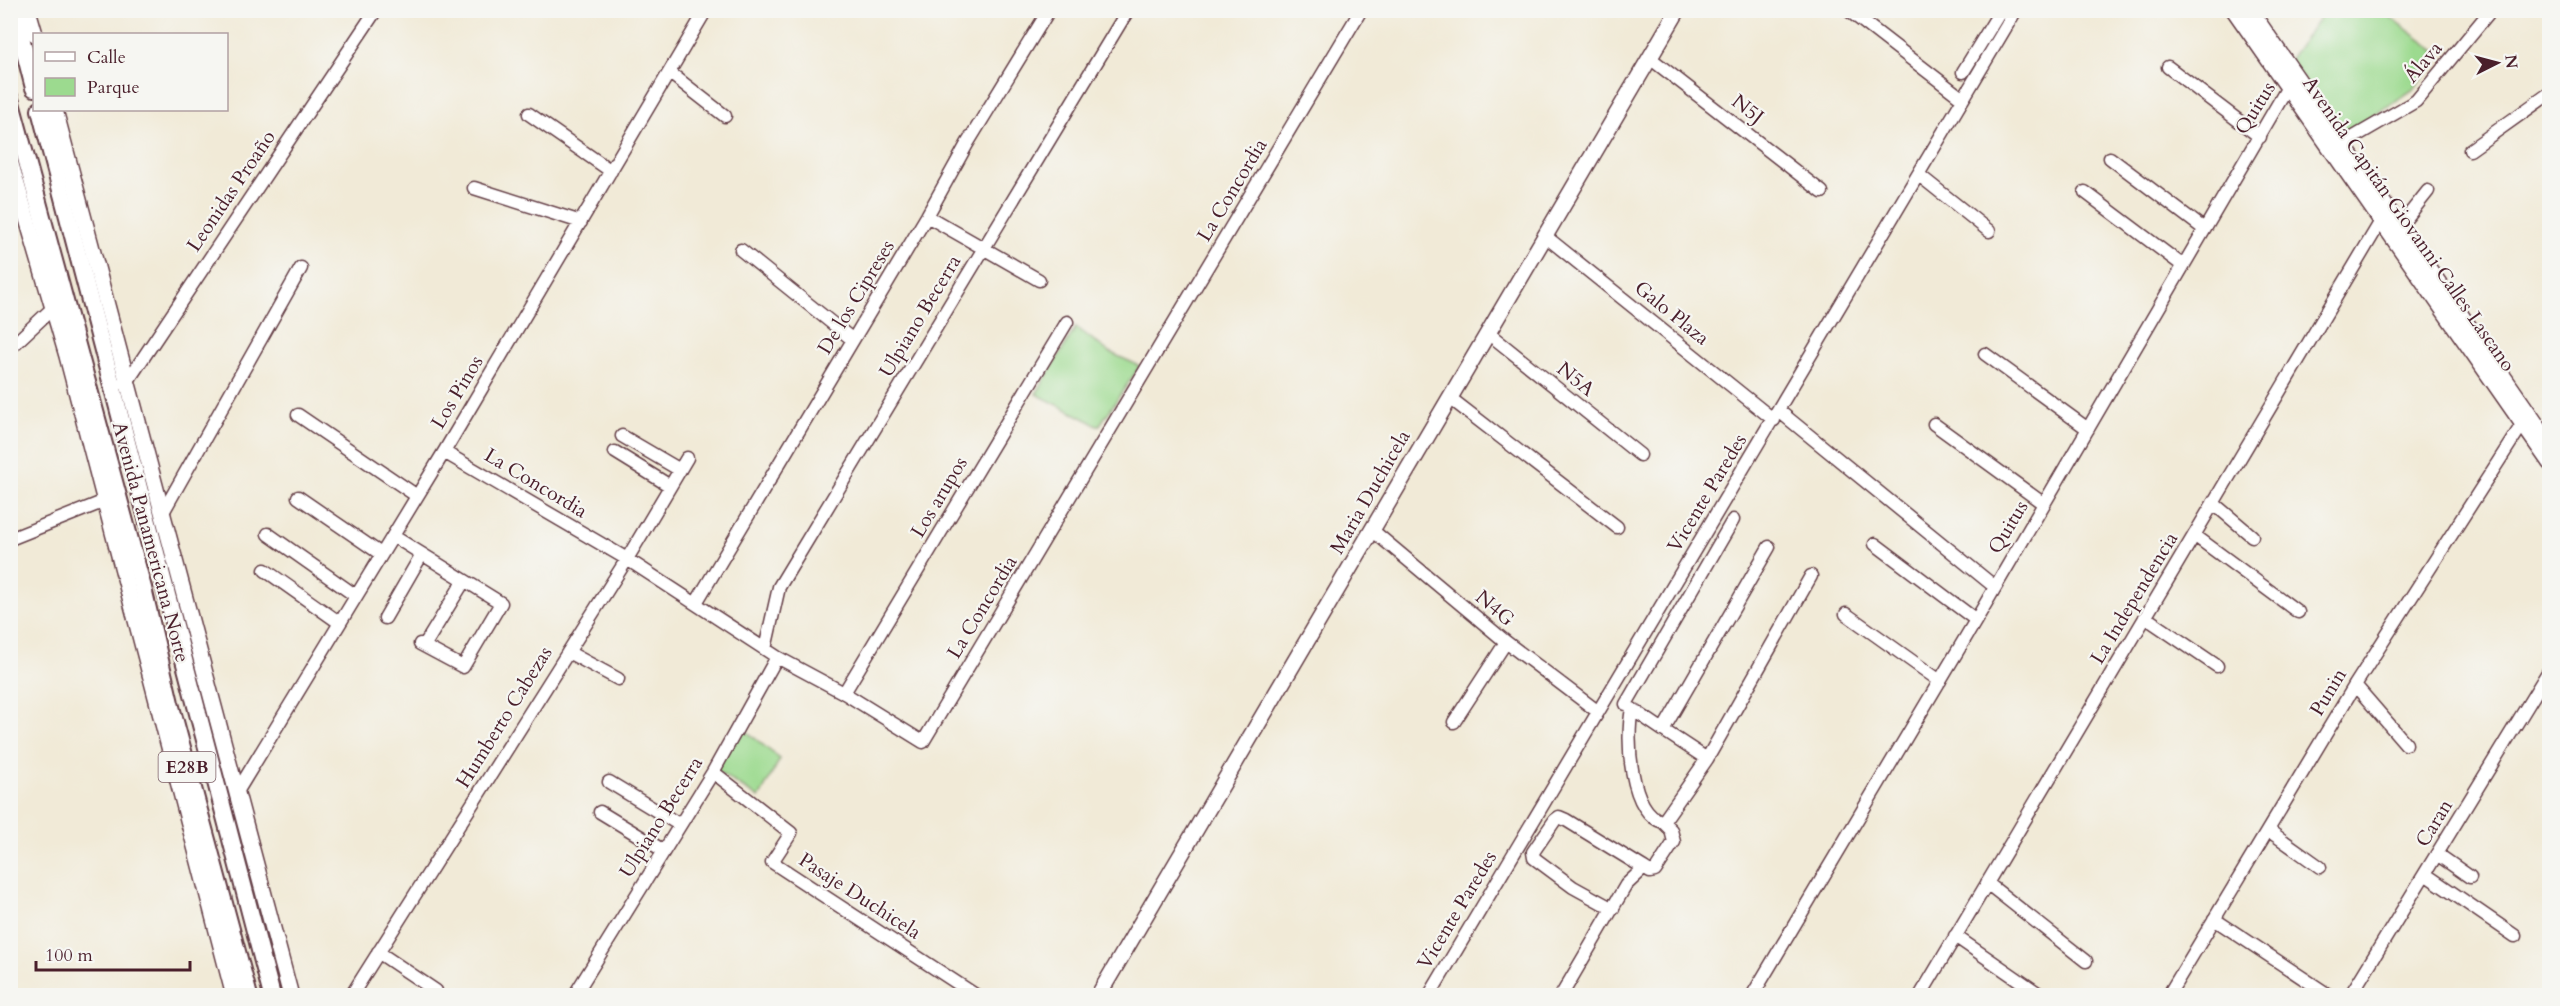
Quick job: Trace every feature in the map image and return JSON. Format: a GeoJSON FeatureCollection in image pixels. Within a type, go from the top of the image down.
{"type":"FeatureCollection","features":[{"type":"Feature","properties":{"kind":"highway"},"geometry":{"type":"LineString","coordinates":[[14,10],[33,84]]}},
{"type":"Feature","properties":{"kind":"highway","name":"Avenida Panamericana Norte"},"geometry":{"type":"LineString","coordinates":[[10,99],[83,393],[129,537],[170,703],[249,996]]}},
{"type":"Feature","properties":{"kind":"highway","name":"Avenida Panamericana Norte"},"geometry":{"type":"LineString","coordinates":[[40,111],[90,272],[120,383],[157,559],[272,996]]}},
{"type":"Feature","properties":{"kind":"highway"},"geometry":{"type":"LineString","coordinates":[[129,537],[143,568],[154,569],[157,559]]}},
{"type":"Feature","properties":{"kind":"highway"},"geometry":{"type":"LineString","coordinates":[[143,588],[149,576],[159,579],[173,618]]}},
{"type":"Feature","properties":{"kind":"main road"},"geometry":{"type":"LineString","coordinates":[[28,10],[35,33]]}},
{"type":"Feature","properties":{"kind":"main road","name":"Avenida Capitán Giovanni Calles Lascano"},"geometry":{"type":"LineString","coordinates":[[2234,10],[2342,144],[2400,226],[2526,418],[2550,463]]}},
{"type":"Feature","properties":{"kind":"main road","name":"Avenida Capitán Giovanni Calles Lascano"},"geometry":{"type":"LineString","coordinates":[[2250,10],[2293,84],[2381,221],[2526,418],[2550,444]]}},
{"type":"Feature","properties":{"kind":"main road","name":"Maria Duchicela"},"geometry":{"type":"LineString","coordinates":[[1098,996],[1650,58],[1672,13]]}},
{"type":"Feature","properties":{"kind":"main road","name":"Avenida Panamericana Norte"},"geometry":{"type":"LineString","coordinates":[[55,111],[90,272]]}},
{"type":"Feature","properties":{"kind":"main road","name":"Avenida Panamericana Norte"},"geometry":{"type":"LineString","coordinates":[[10,161],[54,307],[83,393],[105,501],[234,996]]}},
{"type":"Feature","properties":{"kind":"main road","name":"Avenida Panamericana Norte"},"geometry":{"type":"LineString","coordinates":[[120,383],[162,514],[291,996]]}},
{"type":"Feature","properties":{"kind":"street","name":"Leonidas Proaño"},"geometry":{"type":"LineString","coordinates":[[120,383],[376,10]]}},
{"type":"Feature","properties":{"kind":"street","name":"De los Cipreses"},"geometry":{"type":"LineString","coordinates":[[696,603],[927,216],[967,144],[1049,10]]}},
{"type":"Feature","properties":{"kind":"street","name":"Ulpiano Becerra"},"geometry":{"type":"LineString","coordinates":[[765,649],[779,587],[1128,10]]}},
{"type":"Feature","properties":{"kind":"street","name":"La Concordia"},"geometry":{"type":"LineString","coordinates":[[444,452],[627,559],[777,657],[844,693],[923,742],[1361,10]]}},
{"type":"Feature","properties":{"kind":"street"},"geometry":{"type":"LineString","coordinates":[[1848,10],[1963,99]]}},
{"type":"Feature","properties":{"kind":"street"},"geometry":{"type":"LineString","coordinates":[[1963,72],[2001,10]]}},
{"type":"Feature","properties":{"kind":"street","name":"Vicente Paredes"},"geometry":{"type":"LineString","coordinates":[[1429,996],[1597,711],[1777,416],[2016,10]]}},
{"type":"Feature","properties":{"kind":"street","name":"Álava"},"geometry":{"type":"LineString","coordinates":[[2342,144],[2416,101],[2491,10]]}},
{"type":"Feature","properties":{"kind":"street","name":"Los Pinos"},"geometry":{"type":"LineString","coordinates":[[237,792],[444,452],[705,11]]}},
{"type":"Feature","properties":{"kind":"street","name":"N5J"},"geometry":{"type":"LineString","coordinates":[[1650,58],[1822,192]]}},
{"type":"Feature","properties":{"kind":"street"},"geometry":{"type":"LineString","coordinates":[[2168,67],[2260,136]]}},
{"type":"Feature","properties":{"kind":"street"},"geometry":{"type":"LineString","coordinates":[[669,73],[725,116]]}},
{"type":"Feature","properties":{"kind":"street","name":"Quitus"},"geometry":{"type":"LineString","coordinates":[[1752,996],[1976,620],[2182,265],[2293,84]]}},
{"type":"Feature","properties":{"kind":"street"},"geometry":{"type":"LineString","coordinates":[[2470,150],[2550,93]]}},
{"type":"Feature","properties":{"kind":"street"},"geometry":{"type":"LineString","coordinates":[[529,114],[611,171]]}},
{"type":"Feature","properties":{"kind":"street"},"geometry":{"type":"LineString","coordinates":[[2110,158],[2204,229]]}},
{"type":"Feature","properties":{"kind":"street"},"geometry":{"type":"LineString","coordinates":[[1919,176],[1989,231]]}},
{"type":"Feature","properties":{"kind":"street"},"geometry":{"type":"LineString","coordinates":[[474,188],[581,222]]}},
{"type":"Feature","properties":{"kind":"street"},"geometry":{"type":"LineString","coordinates":[[2400,226],[2428,191]]}},
{"type":"Feature","properties":{"kind":"street"},"geometry":{"type":"LineString","coordinates":[[2085,192],[2182,265]]}},
{"type":"Feature","properties":{"kind":"street"},"geometry":{"type":"LineString","coordinates":[[927,216],[1039,280]]}},
{"type":"Feature","properties":{"kind":"street","name":"La Independencia"},"geometry":{"type":"LineString","coordinates":[[1920,996],[2381,221]]}},
{"type":"Feature","properties":{"kind":"street","name":"Galo Plaza"},"geometry":{"type":"LineString","coordinates":[[1545,236],[1995,587]]}},
{"type":"Feature","properties":{"kind":"street"},"geometry":{"type":"LineString","coordinates":[[741,250],[853,340]]}},
{"type":"Feature","properties":{"kind":"street"},"geometry":{"type":"LineString","coordinates":[[162,514],[301,268]]}},
{"type":"Feature","properties":{"kind":"street"},"geometry":{"type":"LineString","coordinates":[[10,348],[54,307]]}},
{"type":"Feature","properties":{"kind":"street","name":"Los arupos"},"geometry":{"type":"LineString","coordinates":[[844,693],[1067,322]]}},
{"type":"Feature","properties":{"kind":"street","name":"N5A"},"geometry":{"type":"LineString","coordinates":[[1488,333],[1640,455]]}},
{"type":"Feature","properties":{"kind":"street"},"geometry":{"type":"LineString","coordinates":[[1985,354],[2088,429]]}},
{"type":"Feature","properties":{"kind":"street"},"geometry":{"type":"LineString","coordinates":[[1450,398],[1617,527]]}},
{"type":"Feature","properties":{"kind":"street"},"geometry":{"type":"LineString","coordinates":[[298,416],[417,496]]}},
{"type":"Feature","properties":{"kind":"street","name":"Punin"},"geometry":{"type":"LineString","coordinates":[[2168,996],[2355,685],[2526,418]]}},
{"type":"Feature","properties":{"kind":"street"},"geometry":{"type":"LineString","coordinates":[[1934,424],[2044,504]]}},
{"type":"Feature","properties":{"kind":"street"},"geometry":{"type":"LineString","coordinates":[[622,436],[680,471]]}},
{"type":"Feature","properties":{"kind":"street"},"geometry":{"type":"LineString","coordinates":[[615,452],[670,486]]}},
{"type":"Feature","properties":{"kind":"street","name":"Humberto Cabezas"},"geometry":{"type":"LineString","coordinates":[[351,996],[627,559],[687,458]]}},
{"type":"Feature","properties":{"kind":"street"},"geometry":{"type":"LineString","coordinates":[[298,497],[381,554]]}},
{"type":"Feature","properties":{"kind":"street"},"geometry":{"type":"LineString","coordinates":[[10,528],[16,537],[105,501]]}},
{"type":"Feature","properties":{"kind":"street"},"geometry":{"type":"LineString","coordinates":[[2213,503],[2253,536]]}},
{"type":"Feature","properties":{"kind":"street"},"geometry":{"type":"LineString","coordinates":[[1613,909],[1573,887],[1533,858],[1533,852],[1555,820],[1559,818],[1566,820],[1650,872],[1655,871],[1674,842],[1671,830],[1663,822],[1653,819],[1645,810],[1637,791],[1629,741],[1629,707],[1733,520]]}},
{"type":"Feature","properties":{"kind":"street","name":"N4G"},"geometry":{"type":"LineString","coordinates":[[1372,530],[1506,642],[1597,711]]}},
{"type":"Feature","properties":{"kind":"street"},"geometry":{"type":"LineString","coordinates":[[268,534],[356,596]]}},
{"type":"Feature","properties":{"kind":"street"},"geometry":{"type":"LineString","coordinates":[[2194,535],[2298,612]]}},
{"type":"Feature","properties":{"kind":"street"},"geometry":{"type":"LineString","coordinates":[[393,536],[501,603],[463,667],[422,645],[464,581]]}},
{"type":"Feature","properties":{"kind":"street"},"geometry":{"type":"LineString","coordinates":[[1875,544],[1976,620]]}},
{"type":"Feature","properties":{"kind":"street"},"geometry":{"type":"LineString","coordinates":[[1663,730],[1769,547]]}},
{"type":"Feature","properties":{"kind":"street"},"geometry":{"type":"LineString","coordinates":[[385,618],[422,554]]}},
{"type":"Feature","properties":{"kind":"street"},"geometry":{"type":"LineString","coordinates":[[264,570],[340,623]]}},
{"type":"Feature","properties":{"kind":"street"},"geometry":{"type":"LineString","coordinates":[[1663,822],[1707,759],[1811,576]]}},
{"type":"Feature","properties":{"kind":"street"},"geometry":{"type":"LineString","coordinates":[[1846,614],[1940,681]]}},
{"type":"Feature","properties":{"kind":"street"},"geometry":{"type":"LineString","coordinates":[[2145,617],[2217,666]]}},
{"type":"Feature","properties":{"kind":"street"},"geometry":{"type":"LineString","coordinates":[[1454,722],[1506,642]]}},
{"type":"Feature","properties":{"kind":"street"},"geometry":{"type":"LineString","coordinates":[[568,652],[618,679]]}},
{"type":"Feature","properties":{"kind":"street","name":"Ulpiano Becerra"},"geometry":{"type":"LineString","coordinates":[[574,996],[713,772],[777,657]]}},
{"type":"Feature","properties":{"kind":"street","name":"Caran"},"geometry":{"type":"LineString","coordinates":[[2350,996],[2425,874],[2545,688],[2550,669]]}},
{"type":"Feature","properties":{"kind":"street"},"geometry":{"type":"LineString","coordinates":[[2355,685],[2406,744]]}},
{"type":"Feature","properties":{"kind":"street"},"geometry":{"type":"LineString","coordinates":[[1608,693],[1707,759]]}},
{"type":"Feature","properties":{"kind":"street","name":"Pasaje Duchicela"},"geometry":{"type":"LineString","coordinates":[[713,772],[791,833],[772,862],[977,996]]}},
{"type":"Feature","properties":{"kind":"street"},"geometry":{"type":"LineString","coordinates":[[609,782],[680,825]]}},
{"type":"Feature","properties":{"kind":"street"},"geometry":{"type":"LineString","coordinates":[[600,813],[664,851]]}},
{"type":"Feature","properties":{"kind":"street"},"geometry":{"type":"LineString","coordinates":[[2268,830],[2320,867]]}},
{"type":"Feature","properties":{"kind":"street"},"geometry":{"type":"LineString","coordinates":[[2438,854],[2470,878]]}},
{"type":"Feature","properties":{"kind":"street"},"geometry":{"type":"LineString","coordinates":[[1561,996],[1626,885],[1644,868]]}},
{"type":"Feature","properties":{"kind":"street"},"geometry":{"type":"LineString","coordinates":[[2425,874],[2515,936]]}},
{"type":"Feature","properties":{"kind":"street"},"geometry":{"type":"LineString","coordinates":[[1987,883],[2086,961]]}},
{"type":"Feature","properties":{"kind":"street"},"geometry":{"type":"LineString","coordinates":[[2214,920],[2330,996]]}},
{"type":"Feature","properties":{"kind":"street"},"geometry":{"type":"LineString","coordinates":[[1955,936],[2042,996]]}},
{"type":"Feature","properties":{"kind":"street"},"geometry":{"type":"LineString","coordinates":[[378,952],[436,991]]}},
{"type":"Feature","properties":{"kind":"green space"},"geometry":{"type":"Polygon","coordinates":[[[2325,10],[2382,11],[2441,55],[2414,89],[2343,136],[2289,60],[2325,10]]]}},
{"type":"Feature","properties":{"kind":"green space"},"geometry":{"type":"Polygon","coordinates":[[[1076,327],[1109,352],[1140,366],[1099,426],[1036,394],[1076,327]]]}},
{"type":"Feature","properties":{"kind":"green space"},"geometry":{"type":"Polygon","coordinates":[[[740,726],[780,759],[759,798],[715,770],[740,726]]]}}]}
